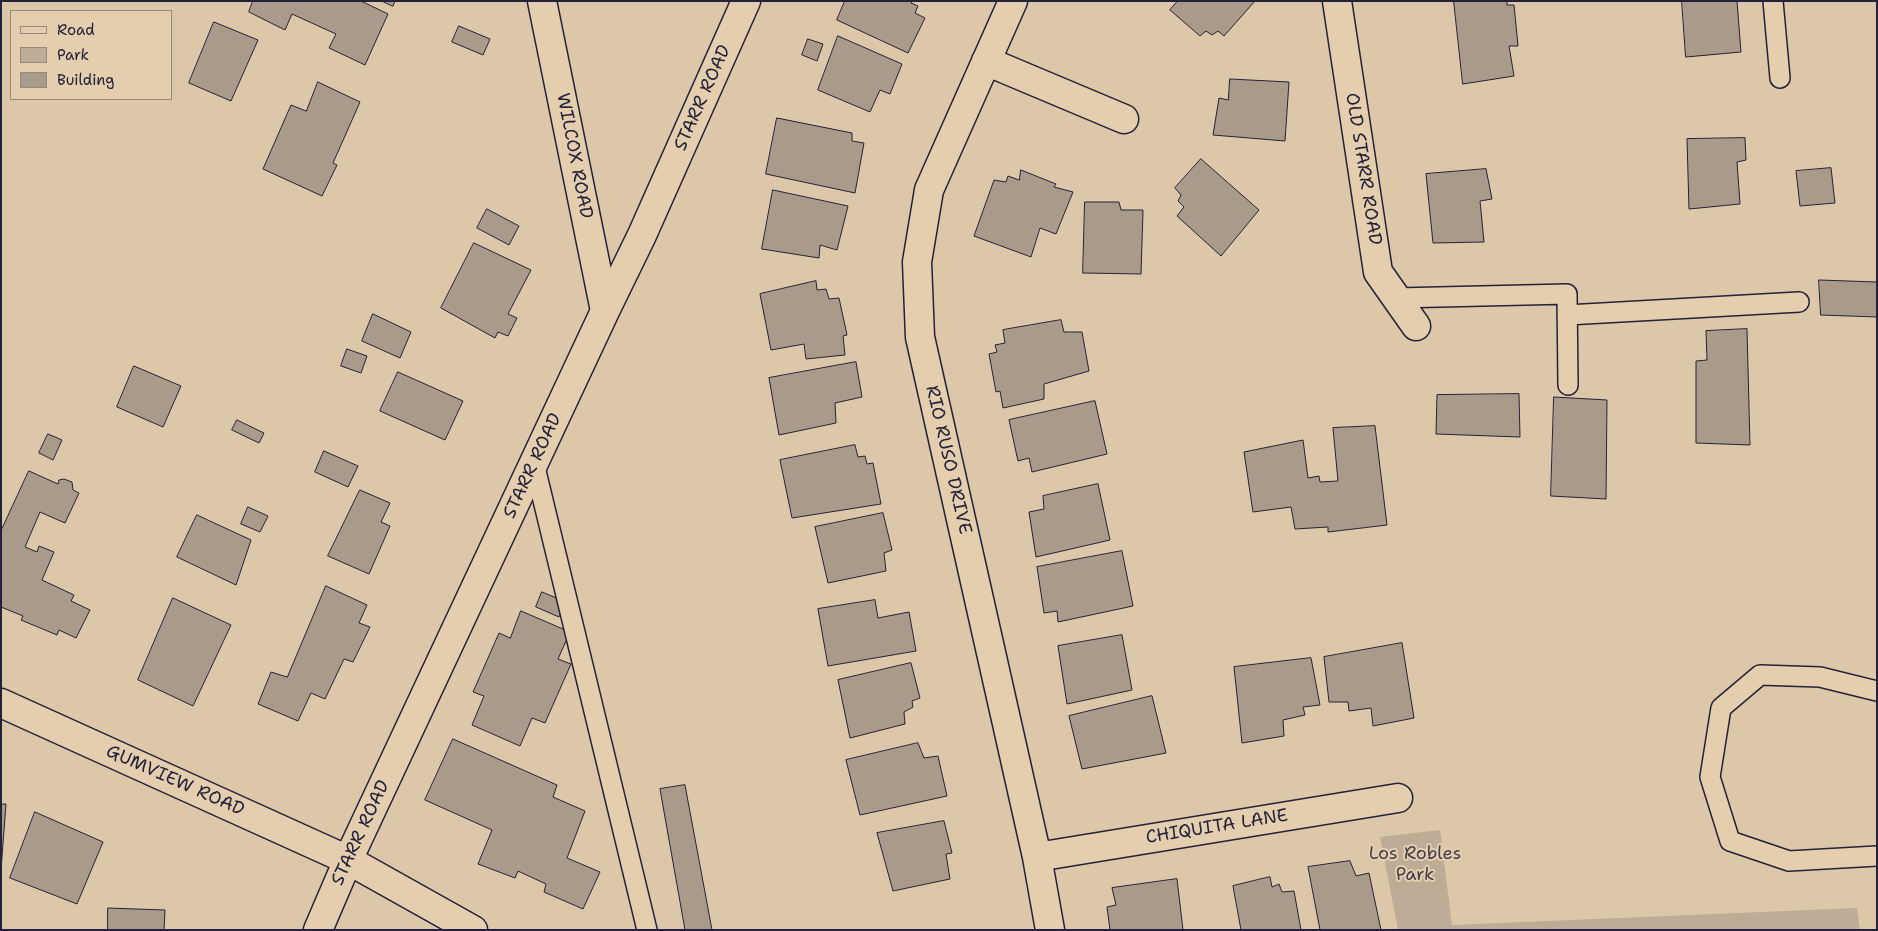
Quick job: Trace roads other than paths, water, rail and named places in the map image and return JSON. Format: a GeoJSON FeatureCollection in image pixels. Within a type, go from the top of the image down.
{"type":"FeatureCollection","features":[{"type":"Feature","properties":{"kind":"street","name":"WILCOX ROAD"},"geometry":{"type":"LineString","coordinates":[[542,1],[605,311]]}},
{"type":"Feature","properties":{"kind":"street","name":"STARR ROAD"},"geometry":{"type":"LineString","coordinates":[[318,930],[348,860],[642,235],[746,1]]}},
{"type":"Feature","properties":{"kind":"street","name":"RIO RUSO DRIVE"},"geometry":{"type":"LineString","coordinates":[[1013,1],[929,190],[917,262],[920,337],[1036,857],[1050,930]]}},
{"type":"Feature","properties":{"kind":"street","name":"OLD STARR ROAD"},"geometry":{"type":"LineString","coordinates":[[1337,1],[1378,272],[1416,326]]}},
{"type":"Feature","properties":{"kind":"street"},"geometry":{"type":"LineString","coordinates":[[986,61],[1124,118]]}},
{"type":"Feature","properties":{"kind":"street","name":"GUMVIEW ROAD"},"geometry":{"type":"LineString","coordinates":[[1,703],[348,860],[473,930]]}},
{"type":"Feature","properties":{"kind":"street","name":"CHIQUITA LANE"},"geometry":{"type":"LineString","coordinates":[[1036,857],[1398,798]]}},
{"type":"Feature","properties":{"kind":"lane"},"geometry":{"type":"LineString","coordinates":[[1773,1],[1780,78]]}},
{"type":"Feature","properties":{"kind":"lane"},"geometry":{"type":"LineString","coordinates":[[1397,298],[1567,294],[1568,385]]}},
{"type":"Feature","properties":{"kind":"lane"},"geometry":{"type":"LineString","coordinates":[[1567,315],[1799,302]]}},
{"type":"Feature","properties":{"kind":"lane"},"geometry":{"type":"LineString","coordinates":[[534,463],[647,930]]}},
{"type":"Feature","properties":{"kind":"lane"},"geometry":{"type":"LineString","coordinates":[[1877,691],[1820,677],[1760,675],[1721,708],[1710,777],[1730,842],[1789,861],[1877,856]]}},
{"type":"Feature","properties":{"kind":"park label","name":"Los Robles Park"},"geometry":{"type":"Point","coordinates":[1415,864]}}]}
